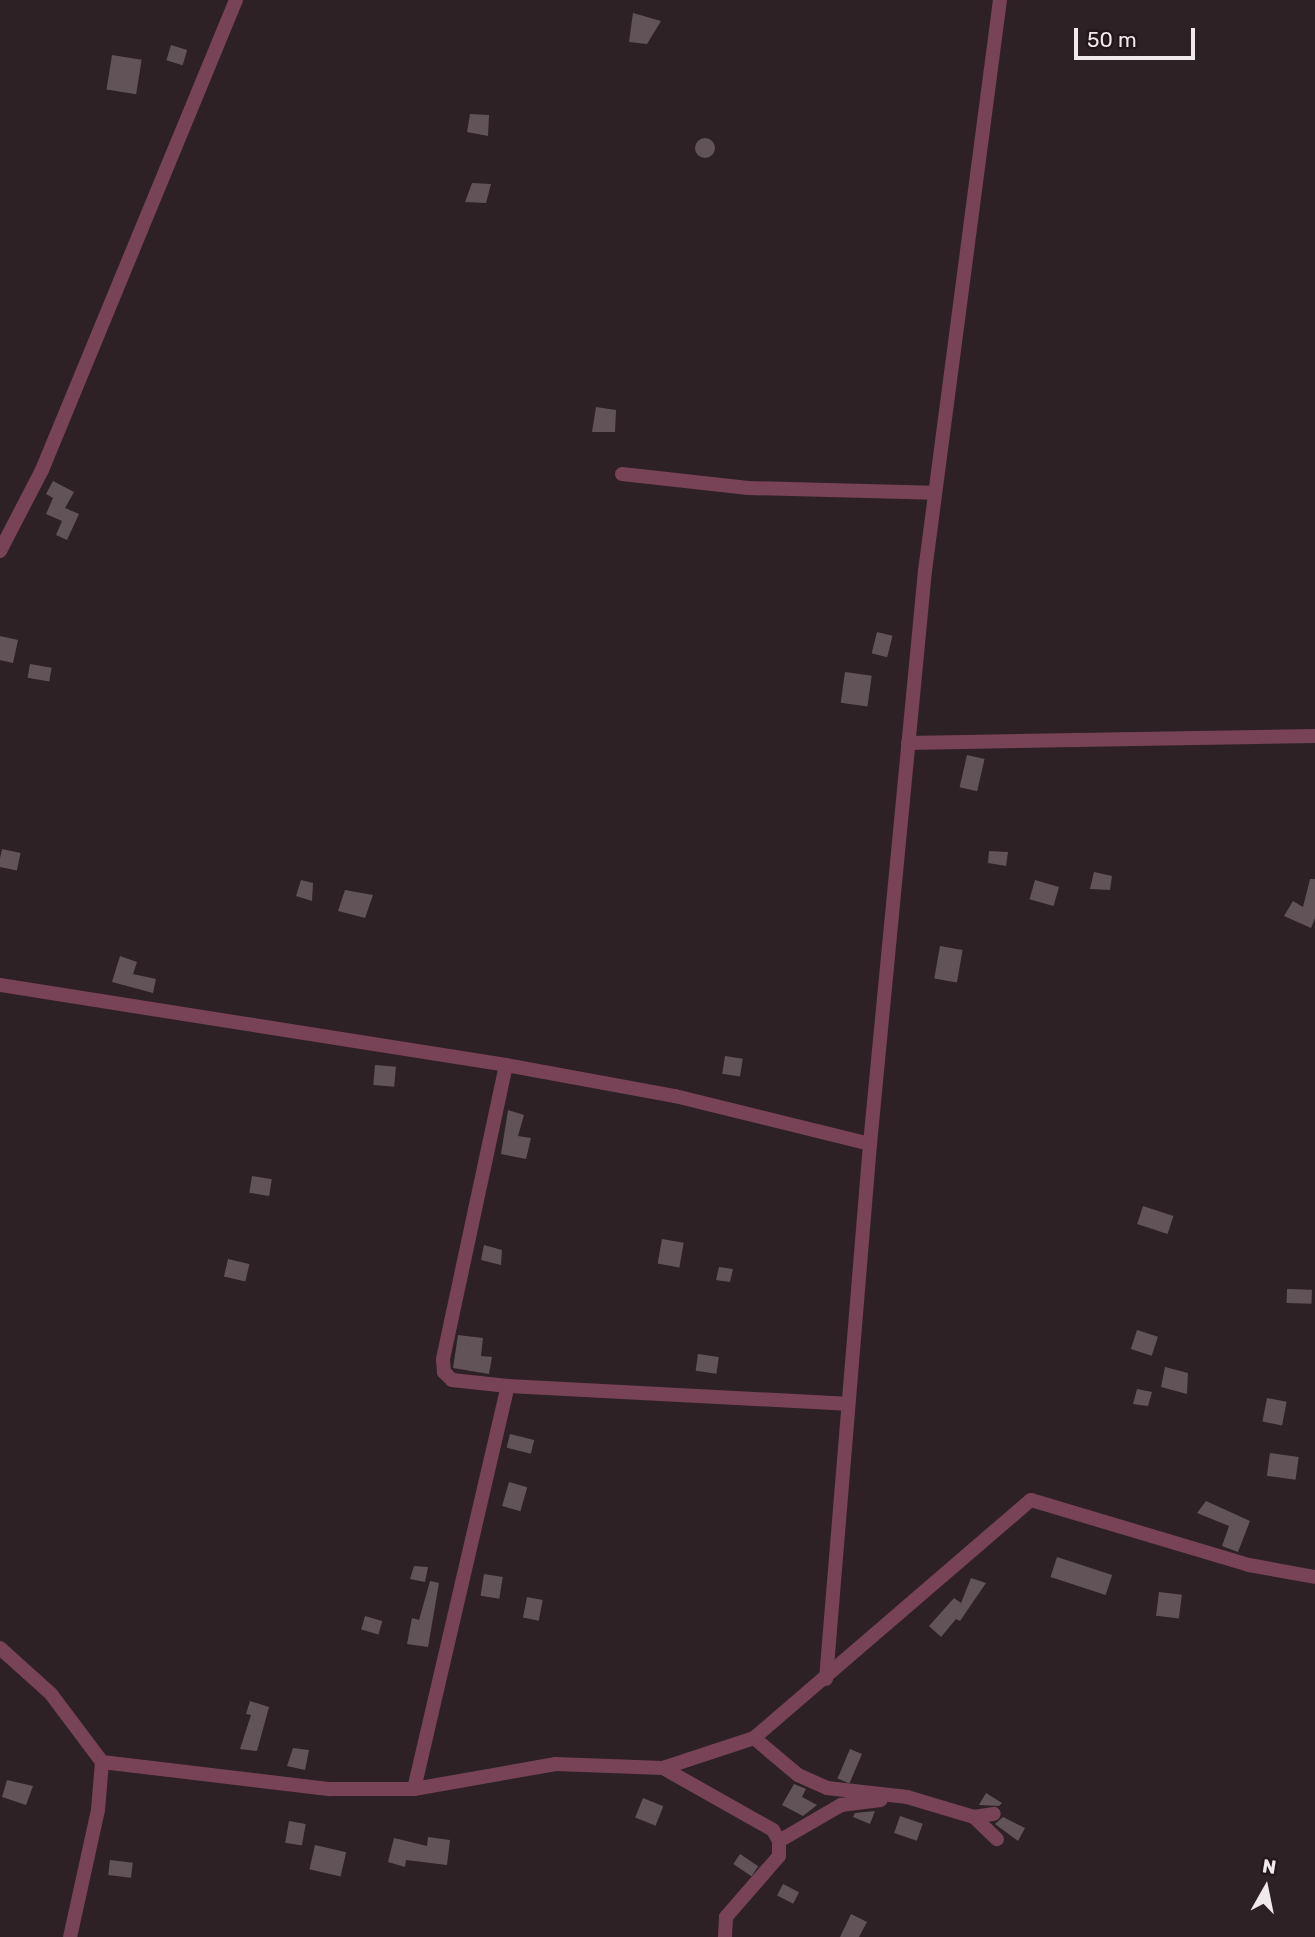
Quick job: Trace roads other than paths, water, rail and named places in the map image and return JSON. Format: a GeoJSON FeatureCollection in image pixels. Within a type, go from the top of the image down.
{"type":"FeatureCollection","features":[{"type":"Feature","properties":{"kind":"street"},"geometry":{"type":"LineString","coordinates":[[0,551],[41,470],[236,0]]}},
{"type":"Feature","properties":{"kind":"street"},"geometry":{"type":"LineString","coordinates":[[826,1679],[870,1144],[933,493],[1000,0]]}},
{"type":"Feature","properties":{"kind":"street"},"geometry":{"type":"LineString","coordinates":[[622,474],[748,488],[933,493]]}},
{"type":"Feature","properties":{"kind":"street"},"geometry":{"type":"LineString","coordinates":[[908,743],[1315,736]]}},
{"type":"Feature","properties":{"kind":"street"},"geometry":{"type":"LineString","coordinates":[[0,985],[506,1065],[676,1096],[870,1144]]}},
{"type":"Feature","properties":{"kind":"street"},"geometry":{"type":"LineString","coordinates":[[506,1065],[443,1359],[444,1372],[453,1380],[508,1387],[848,1404]]}},
{"type":"Feature","properties":{"kind":"street"},"geometry":{"type":"LineString","coordinates":[[414,1790],[508,1387]]}},
{"type":"Feature","properties":{"kind":"street"},"geometry":{"type":"LineString","coordinates":[[102,1762],[330,1790],[414,1790],[556,1764],[663,1768],[754,1738],[826,1679],[1031,1500],[1249,1565],[1315,1577]]}},
{"type":"Feature","properties":{"kind":"street"},"geometry":{"type":"LineString","coordinates":[[0,1648],[51,1694],[102,1762],[98,1810],[70,1937]]}},
{"type":"Feature","properties":{"kind":"street"},"geometry":{"type":"LineString","coordinates":[[754,1738],[798,1775],[827,1788],[907,1797],[974,1817],[995,1814]]}},
{"type":"Feature","properties":{"kind":"street"},"geometry":{"type":"LineString","coordinates":[[663,1768],[773,1830],[779,1841],[779,1856],[726,1917],[725,1937]]}},
{"type":"Feature","properties":{"kind":"street"},"geometry":{"type":"LineString","coordinates":[[779,1841],[841,1805],[907,1797]]}},
{"type":"Feature","properties":{"kind":"street"},"geometry":{"type":"LineString","coordinates":[[974,1817],[997,1839]]}}]}
